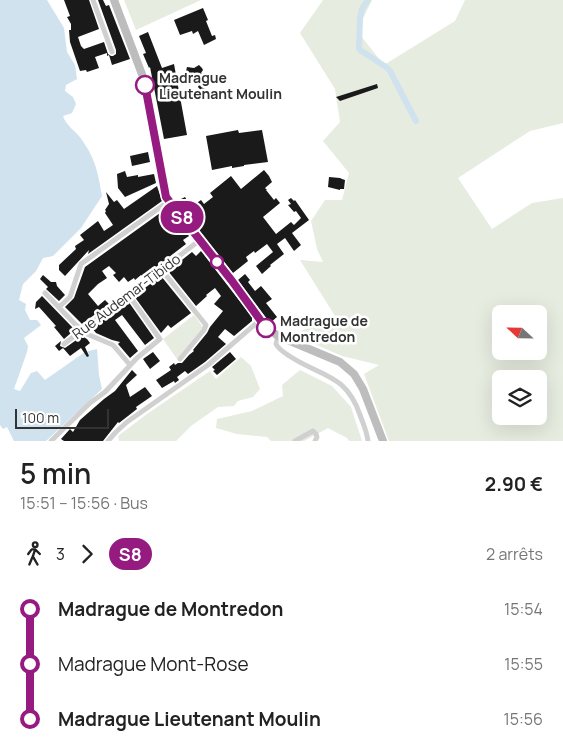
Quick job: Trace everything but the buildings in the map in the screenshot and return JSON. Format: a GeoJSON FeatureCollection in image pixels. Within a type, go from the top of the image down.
{"type":"FeatureCollection","features":[{"type":"Feature","properties":{"kind":"street"},"geometry":{"type":"LineString","coordinates":[[93,0],[112,52]]}},
{"type":"Feature","properties":{"kind":"street"},"geometry":{"type":"LineString","coordinates":[[114,0],[143,77],[164,192],[169,201],[271,332],[336,360],[350,370],[359,380],[382,439]]}},
{"type":"Feature","properties":{"kind":"street"},"geometry":{"type":"LineString","coordinates":[[59,307],[70,297],[81,264],[169,201]]}},
{"type":"Feature","properties":{"kind":"street","name":"Rue Audemar-Tibido"},"geometry":{"type":"LineString","coordinates":[[64,344],[200,240]]}},
{"type":"Feature","properties":{"kind":"street"},"geometry":{"type":"LineString","coordinates":[[161,269],[206,325],[180,359]]}},
{"type":"Feature","properties":{"kind":"street"},"geometry":{"type":"LineString","coordinates":[[45,292],[76,325],[90,335],[113,345],[130,365]]}},
{"type":"Feature","properties":{"kind":"street"},"geometry":{"type":"LineString","coordinates":[[51,441],[90,403],[106,392],[130,365],[160,339],[128,294]]}},
{"type":"Feature","properties":{"kind":"street"},"geometry":{"type":"LineString","coordinates":[[108,441],[127,422],[208,365],[260,320]]}},
{"type":"Feature","properties":{"kind":"street"},"geometry":{"type":"LineString","coordinates":[[278,336],[276,344],[284,353],[330,377],[343,386],[358,410],[368,441]]}},
{"type":"Feature","properties":{"kind":"street"},"geometry":{"type":"LineString","coordinates":[[295,441],[312,432],[315,432],[317,435],[315,441]]}},
{"type":"Feature","properties":{"kind":"shaded area"},"geometry":{"type":"Polygon","coordinates":[[[124,0],[201,0],[136,30],[124,0]]]}},
{"type":"Feature","properties":{"kind":"shaded area"},"geometry":{"type":"Polygon","coordinates":[[[323,0],[372,0],[357,31],[384,65],[455,21],[465,0],[563,0],[563,123],[530,131],[458,178],[492,229],[532,203],[563,198],[563,441],[389,441],[364,374],[379,365],[342,356],[303,339],[301,331],[335,316],[300,260],[323,262],[317,249],[311,221],[325,200],[342,200],[349,173],[323,141],[340,122],[335,89],[300,33],[323,0]]]}},
{"type":"Feature","properties":{"kind":"shaded area"},"geometry":{"type":"Polygon","coordinates":[[[194,315],[203,327],[177,359],[163,339],[194,315]]]}},
{"type":"Feature","properties":{"kind":"shaded area"},"geometry":{"type":"Polygon","coordinates":[[[241,357],[251,366],[260,389],[253,397],[238,401],[234,406],[218,407],[191,426],[176,441],[119,441],[118,436],[147,414],[210,371],[216,379],[241,357]]]}},
{"type":"Feature","properties":{"kind":"shaded area"},"geometry":{"type":"Polygon","coordinates":[[[300,370],[332,386],[351,407],[362,441],[349,441],[328,428],[304,441],[271,441],[267,437],[237,434],[216,428],[217,419],[252,411],[283,396],[282,385],[300,370]]]}},
{"type":"Feature","properties":{"kind":"water"},"geometry":{"type":"Polygon","coordinates":[[[0,0],[47,0],[64,28],[67,52],[75,65],[77,79],[66,85],[65,91],[73,97],[76,104],[72,113],[63,116],[66,123],[82,140],[93,160],[98,173],[102,196],[81,228],[53,256],[43,258],[36,271],[23,284],[19,300],[26,304],[25,310],[30,320],[37,320],[41,325],[24,338],[28,346],[27,352],[14,389],[20,391],[31,373],[37,371],[45,380],[85,352],[97,349],[102,389],[46,441],[14,441],[7,427],[3,429],[0,425],[0,0]]]}},
{"type":"Feature","properties":{"kind":"waterway"},"geometry":{"type":"LineString","coordinates":[[368,0],[362,9],[360,18],[359,48],[390,71],[416,121]]}},
{"type":"Feature","properties":{"kind":"bus line","name":"S8"},"geometry":{"type":"LineString","coordinates":[[145,85],[166,197],[266,328]]}},
{"type":"Feature","properties":{"kind":"place","name":"Madrague Lieutenant Moulin"},"geometry":{"type":"Point","coordinates":[145,85]}},
{"type":"Feature","properties":{"kind":"place","name":"Madrague de Montredon"},"geometry":{"type":"Point","coordinates":[266,328]}}]}
